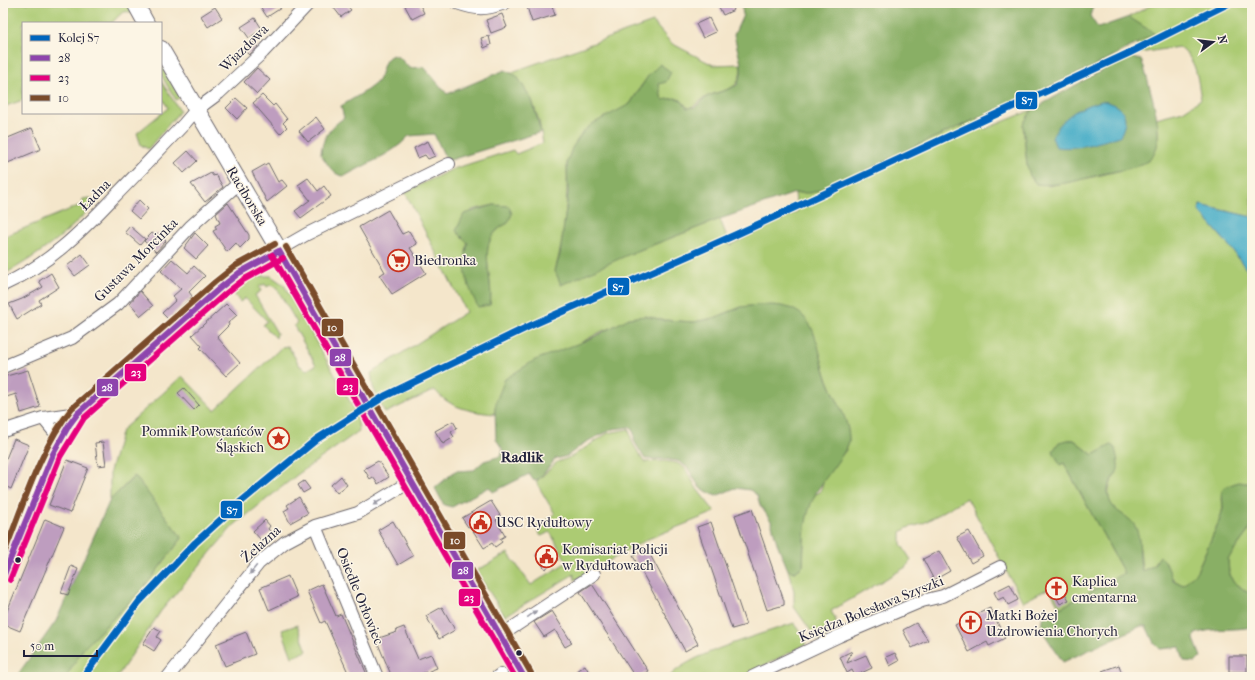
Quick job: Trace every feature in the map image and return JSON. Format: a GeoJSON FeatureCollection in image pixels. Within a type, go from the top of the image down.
{"type":"FeatureCollection","features":[{"type":"Feature","properties":{"kind":"main road"},"geometry":{"type":"LineString","coordinates":[[135,3],[145,22]]}},
{"type":"Feature","properties":{"kind":"main road","name":"Raciborska"},"geometry":{"type":"LineString","coordinates":[[162,51],[240,183],[524,677]]}},
{"type":"Feature","properties":{"kind":"street","name":"Wjazdowa"},"geometry":{"type":"LineString","coordinates":[[196,110],[219,93],[263,52],[309,3]]}},
{"type":"Feature","properties":{"kind":"street"},"geometry":{"type":"LineString","coordinates":[[457,3],[474,9],[484,9],[505,3]]}},
{"type":"Feature","properties":{"kind":"street","name":"Ładna"},"geometry":{"type":"LineString","coordinates":[[3,285],[30,271],[58,252],[81,232],[196,110]]}},
{"type":"Feature","properties":{"kind":"street"},"geometry":{"type":"LineString","coordinates":[[3,577],[53,454],[78,413],[220,288],[239,274],[307,234],[449,164]]}},
{"type":"Feature","properties":{"kind":"street","name":"Gustawa Morcinka"},"geometry":{"type":"LineString","coordinates":[[3,367],[72,338],[118,304],[190,228],[240,183]]}},
{"type":"Feature","properties":{"kind":"street"},"geometry":{"type":"LineString","coordinates":[[3,432],[43,418],[78,413]]}},
{"type":"Feature","properties":{"kind":"street"},"geometry":{"type":"LineString","coordinates":[[43,418],[61,440]]}},
{"type":"Feature","properties":{"kind":"street","name":"Żelazna"},"geometry":{"type":"LineString","coordinates":[[171,676],[259,563],[285,542],[315,526],[358,513],[410,481]]}},
{"type":"Feature","properties":{"kind":"street","name":"Osiedle Orłowiec"},"geometry":{"type":"LineString","coordinates":[[315,526],[377,677]]}},
{"type":"Feature","properties":{"kind":"street"},"geometry":{"type":"LineString","coordinates":[[3,537],[17,542]]}},
{"type":"Feature","properties":{"kind":"street","name":"Księdza Bolesława Szyszki"},"geometry":{"type":"LineString","coordinates":[[752,677],[839,636],[922,602],[943,596],[1000,567]]}},
{"type":"Feature","properties":{"kind":"street"},"geometry":{"type":"LineString","coordinates":[[500,636],[594,574]]}},
{"type":"Feature","properties":{"kind":"green space"},"geometry":{"type":"Polygon","coordinates":[[[3,3],[135,3],[143,17],[126,12],[120,15],[113,22],[22,22],[22,100],[3,107],[3,3]]]}},
{"type":"Feature","properties":{"kind":"green space"},"geometry":{"type":"Polygon","coordinates":[[[741,3],[1094,3],[1090,16],[1098,28],[1129,17],[1155,34],[1093,67],[911,148],[858,175],[811,193],[795,193],[720,219],[632,253],[561,285],[555,271],[560,254],[568,194],[567,162],[572,148],[582,133],[592,124],[630,104],[648,76],[660,64],[671,72],[666,82],[659,84],[662,100],[675,98],[681,100],[687,108],[695,107],[708,96],[737,85],[741,75],[741,64],[734,35],[743,15],[741,3]]]}},
{"type":"Feature","properties":{"kind":"green space"},"geometry":{"type":"Polygon","coordinates":[[[1155,3],[1252,3],[1252,217],[1200,205],[1199,211],[1231,248],[1252,277],[1252,484],[1248,482],[1222,498],[1223,508],[1220,519],[1197,571],[1183,585],[1172,578],[1156,560],[1153,566],[1142,571],[1140,549],[1130,520],[1117,512],[1110,503],[1110,486],[1117,462],[1115,455],[1105,448],[1093,455],[1074,440],[1068,440],[1064,463],[1124,573],[1060,608],[1049,588],[1023,602],[967,498],[922,524],[907,528],[901,532],[901,544],[911,560],[906,567],[831,611],[835,618],[838,630],[818,641],[794,607],[794,591],[788,570],[795,572],[803,566],[805,523],[807,514],[814,495],[820,492],[825,477],[846,450],[849,441],[847,426],[826,375],[813,331],[802,315],[731,311],[714,318],[694,322],[663,320],[645,316],[602,331],[504,385],[495,408],[495,414],[478,412],[454,405],[435,390],[385,413],[373,387],[371,373],[466,312],[405,192],[453,169],[513,150],[516,154],[543,143],[539,121],[532,100],[509,73],[653,22],[671,43],[713,65],[741,64],[738,80],[735,85],[731,88],[706,97],[688,108],[681,100],[662,101],[654,71],[641,86],[630,104],[617,112],[567,162],[565,217],[555,271],[632,253],[720,219],[730,245],[797,212],[795,193],[810,192],[854,177],[918,145],[977,119],[985,129],[1032,110],[1023,125],[1027,165],[1048,186],[1102,175],[1144,163],[1150,159],[1156,150],[1158,129],[1156,118],[1183,111],[1201,99],[1196,70],[1185,52],[1179,47],[1139,53],[1129,17],[1155,3]],[[494,205],[472,210],[466,253],[490,305],[491,294],[487,259],[488,249],[491,239],[497,230],[508,223],[494,205]]]}},
{"type":"Feature","properties":{"kind":"green space"},"geometry":{"type":"Polygon","coordinates":[[[393,55],[400,58],[409,68],[424,67],[447,94],[505,70],[517,76],[532,100],[541,132],[447,161],[434,134],[409,136],[387,154],[345,176],[337,174],[321,155],[321,149],[325,138],[331,129],[344,118],[341,106],[376,83],[379,79],[384,63],[393,55]]]}},
{"type":"Feature","properties":{"kind":"green space"},"geometry":{"type":"Polygon","coordinates":[[[1130,57],[1141,60],[1150,88],[1158,129],[1158,142],[1155,153],[1149,160],[1138,166],[1061,184],[1036,184],[1030,176],[1027,165],[1023,124],[1032,110],[1095,74],[1130,57]]]}},
{"type":"Feature","properties":{"kind":"green space"},"geometry":{"type":"Polygon","coordinates":[[[162,67],[180,97],[176,100],[162,77],[162,67]]]}},
{"type":"Feature","properties":{"kind":"green space"},"geometry":{"type":"Polygon","coordinates":[[[162,83],[180,111],[148,149],[141,145],[137,133],[168,108],[162,98],[162,83]]]}},
{"type":"Feature","properties":{"kind":"green space"},"geometry":{"type":"Polygon","coordinates":[[[82,199],[93,199],[94,203],[74,225],[52,244],[3,275],[3,237],[83,204],[82,199]]]}},
{"type":"Feature","properties":{"kind":"green space"},"geometry":{"type":"Polygon","coordinates":[[[494,205],[509,206],[512,214],[508,223],[497,230],[491,239],[487,259],[491,294],[490,305],[478,307],[466,276],[465,261],[468,243],[456,231],[464,214],[494,205]]]}},
{"type":"Feature","properties":{"kind":"green space"},"geometry":{"type":"Polygon","coordinates":[[[255,276],[271,276],[284,285],[357,414],[359,431],[297,475],[233,526],[161,611],[117,677],[66,677],[83,649],[145,586],[182,538],[134,476],[110,500],[110,471],[122,430],[182,376],[215,410],[282,347],[288,346],[300,366],[307,370],[316,365],[294,326],[297,323],[276,287],[270,285],[267,287],[265,284],[259,287],[261,291],[255,295],[277,333],[276,338],[263,325],[267,321],[245,298],[240,302],[230,289],[242,281],[255,276]]]}},
{"type":"Feature","properties":{"kind":"green space"},"geometry":{"type":"Polygon","coordinates":[[[757,305],[787,307],[798,312],[807,321],[815,336],[826,375],[844,416],[849,433],[849,441],[847,446],[818,489],[811,504],[806,521],[803,566],[795,572],[788,570],[777,543],[771,521],[760,505],[757,495],[750,490],[735,488],[716,496],[700,488],[687,467],[678,461],[645,459],[634,441],[634,433],[630,427],[613,429],[586,442],[567,456],[555,459],[540,478],[534,481],[529,474],[493,492],[489,487],[452,507],[444,505],[435,488],[455,471],[474,470],[484,461],[501,456],[503,450],[496,439],[495,408],[505,379],[535,360],[590,339],[629,318],[645,316],[663,320],[694,322],[714,318],[741,307],[757,305]]]}},
{"type":"Feature","properties":{"kind":"green space"},"geometry":{"type":"Polygon","coordinates":[[[629,429],[632,442],[644,462],[664,461],[677,463],[685,468],[697,489],[715,512],[648,539],[575,580],[574,574],[505,616],[476,571],[508,553],[531,585],[567,562],[550,532],[541,536],[536,528],[555,514],[536,482],[557,462],[571,457],[608,433],[629,429]]]}},
{"type":"Feature","properties":{"kind":"green space"},"geometry":{"type":"Polygon","coordinates":[[[1074,440],[1093,455],[1111,445],[1115,448],[1118,469],[1108,488],[1109,499],[1115,508],[1132,521],[1135,526],[1139,542],[1142,571],[1153,566],[1160,556],[1165,561],[1173,580],[1183,585],[1197,571],[1220,519],[1223,508],[1222,491],[1225,487],[1238,482],[1252,484],[1252,526],[1228,559],[1229,575],[1233,581],[1252,596],[1252,627],[1216,630],[1195,634],[1194,639],[1201,657],[1196,662],[1184,661],[1180,647],[1160,649],[1154,643],[1146,626],[1141,626],[1063,662],[1041,629],[1042,618],[1124,573],[1064,463],[1060,465],[1053,451],[1059,442],[1074,440]]]}},
{"type":"Feature","properties":{"kind":"green space"},"geometry":{"type":"Polygon","coordinates":[[[135,476],[182,538],[145,586],[83,649],[66,677],[16,677],[56,621],[110,500],[135,476]]]}},
{"type":"Feature","properties":{"kind":"green space"},"geometry":{"type":"Polygon","coordinates":[[[1252,526],[1252,596],[1233,581],[1229,575],[1228,559],[1252,526]]]}},
{"type":"Feature","properties":{"kind":"green space"},"geometry":{"type":"Polygon","coordinates":[[[794,623],[806,638],[805,645],[741,677],[669,677],[679,668],[710,652],[794,623]]]}},
{"type":"Feature","properties":{"kind":"green space"},"geometry":{"type":"Polygon","coordinates":[[[297,625],[307,651],[292,657],[282,630],[297,625]]]}},
{"type":"Feature","properties":{"kind":"water"},"geometry":{"type":"Polygon","coordinates":[[[1102,101],[1115,105],[1123,112],[1125,123],[1120,136],[1080,146],[1064,148],[1056,147],[1052,137],[1067,118],[1079,109],[1102,101]]]}},
{"type":"Feature","properties":{"kind":"water"},"geometry":{"type":"Polygon","coordinates":[[[1200,205],[1252,217],[1252,277],[1231,248],[1199,211],[1200,205]]]}},
{"type":"Feature","properties":{"kind":"building"},"geometry":{"type":"Polygon","coordinates":[[[265,3],[277,3],[281,8],[267,17],[260,6],[265,3]]]}},
{"type":"Feature","properties":{"kind":"building"},"geometry":{"type":"Polygon","coordinates":[[[330,3],[345,3],[351,10],[341,17],[330,3]]]}},
{"type":"Feature","properties":{"kind":"building"},"geometry":{"type":"Polygon","coordinates":[[[410,3],[419,3],[424,13],[412,19],[405,6],[410,3]]]}},
{"type":"Feature","properties":{"kind":"building"},"geometry":{"type":"Polygon","coordinates":[[[551,3],[555,15],[532,22],[526,4],[551,3]]]}},
{"type":"Feature","properties":{"kind":"building"},"geometry":{"type":"Polygon","coordinates":[[[717,3],[731,3],[734,10],[723,15],[717,3]]]}},
{"type":"Feature","properties":{"kind":"building"},"geometry":{"type":"Polygon","coordinates":[[[215,7],[222,18],[208,27],[201,16],[215,7]]]}},
{"type":"Feature","properties":{"kind":"building"},"geometry":{"type":"Polygon","coordinates":[[[502,14],[507,27],[491,33],[486,20],[502,14]]]}},
{"type":"Feature","properties":{"kind":"building"},"geometry":{"type":"Polygon","coordinates":[[[255,18],[262,29],[249,38],[241,27],[255,18]]]}},
{"type":"Feature","properties":{"kind":"building"},"geometry":{"type":"Polygon","coordinates":[[[709,18],[716,32],[703,38],[696,24],[709,18]]]}},
{"type":"Feature","properties":{"kind":"building"},"geometry":{"type":"Polygon","coordinates":[[[489,36],[491,45],[484,48],[481,38],[489,36]]]}},
{"type":"Feature","properties":{"kind":"building"},"geometry":{"type":"Polygon","coordinates":[[[253,42],[258,47],[249,55],[245,51],[253,42]]]}},
{"type":"Feature","properties":{"kind":"building"},"geometry":{"type":"Polygon","coordinates":[[[257,68],[270,80],[257,94],[244,82],[257,68]]]}},
{"type":"Feature","properties":{"kind":"building"},"geometry":{"type":"Polygon","coordinates":[[[262,95],[273,106],[275,104],[287,119],[283,123],[287,127],[280,134],[253,103],[262,95]]]}},
{"type":"Feature","properties":{"kind":"building"},"geometry":{"type":"Polygon","coordinates":[[[236,98],[247,108],[237,119],[226,108],[236,98]]]}},
{"type":"Feature","properties":{"kind":"building"},"geometry":{"type":"Polygon","coordinates":[[[316,117],[325,129],[308,142],[299,131],[316,117]]]}},
{"type":"Feature","properties":{"kind":"building"},"geometry":{"type":"Polygon","coordinates":[[[32,128],[41,149],[3,165],[3,140],[32,128]]]}},
{"type":"Feature","properties":{"kind":"building"},"geometry":{"type":"Polygon","coordinates":[[[428,141],[435,156],[428,159],[425,155],[418,158],[414,148],[428,141]]]}},
{"type":"Feature","properties":{"kind":"building"},"geometry":{"type":"Polygon","coordinates":[[[188,151],[197,161],[184,173],[175,163],[188,151]]]}},
{"type":"Feature","properties":{"kind":"building"},"geometry":{"type":"Polygon","coordinates":[[[268,163],[278,182],[282,180],[287,186],[267,202],[252,172],[268,163]]]}},
{"type":"Feature","properties":{"kind":"building"},"geometry":{"type":"Polygon","coordinates":[[[211,173],[213,176],[216,175],[223,187],[205,202],[191,184],[211,173]]]}},
{"type":"Feature","properties":{"kind":"building"},"geometry":{"type":"Polygon","coordinates":[[[308,178],[318,191],[324,186],[331,196],[301,218],[295,211],[310,200],[298,185],[308,178]]]}},
{"type":"Feature","properties":{"kind":"building"},"geometry":{"type":"Polygon","coordinates":[[[139,200],[148,209],[139,219],[130,211],[139,200]]]}},
{"type":"Feature","properties":{"kind":"building"},"geometry":{"type":"Polygon","coordinates":[[[228,203],[249,235],[249,239],[240,248],[236,243],[227,252],[213,231],[217,229],[215,226],[220,223],[216,214],[228,203]]]}},
{"type":"Feature","properties":{"kind":"building","name":"Biedronka"},"geometry":{"type":"Polygon","coordinates":[[[388,210],[402,234],[409,231],[417,244],[410,248],[426,273],[392,294],[379,275],[385,272],[359,227],[388,210]]]}},
{"type":"Feature","properties":{"kind":"building"},"geometry":{"type":"Polygon","coordinates":[[[130,226],[145,239],[140,245],[125,232],[130,226]]]}},
{"type":"Feature","properties":{"kind":"building"},"geometry":{"type":"Polygon","coordinates":[[[152,233],[155,235],[157,233],[166,241],[156,252],[144,241],[152,233]]]}},
{"type":"Feature","properties":{"kind":"building"},"geometry":{"type":"Polygon","coordinates":[[[195,233],[208,246],[196,259],[184,248],[195,233]]]}},
{"type":"Feature","properties":{"kind":"building"},"geometry":{"type":"Polygon","coordinates":[[[82,254],[90,265],[75,276],[67,266],[82,254]]]}},
{"type":"Feature","properties":{"kind":"building"},"geometry":{"type":"Polygon","coordinates":[[[172,259],[188,273],[194,266],[205,276],[189,292],[192,296],[168,319],[162,313],[176,300],[173,296],[181,289],[161,271],[172,259]]]}},
{"type":"Feature","properties":{"kind":"building"},"geometry":{"type":"Polygon","coordinates":[[[51,273],[59,287],[39,300],[41,304],[17,319],[9,304],[22,299],[43,287],[39,281],[51,273]]]}},
{"type":"Feature","properties":{"kind":"building"},"geometry":{"type":"Polygon","coordinates":[[[140,291],[153,306],[141,316],[130,303],[140,291]]]}},
{"type":"Feature","properties":{"kind":"building"},"geometry":{"type":"Polygon","coordinates":[[[226,304],[237,315],[228,323],[229,325],[217,337],[240,363],[226,376],[200,348],[202,346],[192,335],[226,304]]]}},
{"type":"Feature","properties":{"kind":"building"},"geometry":{"type":"Polygon","coordinates":[[[28,370],[40,407],[21,413],[16,394],[3,398],[3,377],[28,370]]]}},
{"type":"Feature","properties":{"kind":"building"},"geometry":{"type":"Polygon","coordinates":[[[184,388],[199,405],[194,410],[178,393],[184,388]]]}},
{"type":"Feature","properties":{"kind":"building"},"geometry":{"type":"Polygon","coordinates":[[[453,421],[457,428],[451,432],[454,437],[443,444],[435,431],[453,421]]]}},
{"type":"Feature","properties":{"kind":"building"},"geometry":{"type":"Polygon","coordinates":[[[14,439],[29,445],[11,489],[3,485],[3,466],[14,439]]]}},
{"type":"Feature","properties":{"kind":"building"},"geometry":{"type":"Polygon","coordinates":[[[103,442],[106,465],[98,466],[95,443],[103,442]]]}},
{"type":"Feature","properties":{"kind":"building"},"geometry":{"type":"Polygon","coordinates":[[[67,460],[88,468],[70,513],[49,505],[67,460]]]}},
{"type":"Feature","properties":{"kind":"building"},"geometry":{"type":"Polygon","coordinates":[[[378,461],[389,477],[378,484],[373,477],[370,479],[364,469],[378,461]]]}},
{"type":"Feature","properties":{"kind":"building"},"geometry":{"type":"Polygon","coordinates":[[[341,476],[347,485],[337,493],[331,485],[341,476]]]}},
{"type":"Feature","properties":{"kind":"building"},"geometry":{"type":"Polygon","coordinates":[[[304,481],[310,489],[303,493],[298,485],[304,481]]]}},
{"type":"Feature","properties":{"kind":"building"},"geometry":{"type":"Polygon","coordinates":[[[299,497],[308,513],[290,523],[284,511],[289,508],[287,505],[299,497]]]}},
{"type":"Feature","properties":{"kind":"building"},"geometry":{"type":"Polygon","coordinates":[[[491,501],[501,517],[496,520],[505,536],[500,539],[502,542],[495,547],[492,543],[484,548],[470,526],[468,527],[462,518],[491,501]]]}},
{"type":"Feature","properties":{"kind":"building"},"geometry":{"type":"Polygon","coordinates":[[[752,509],[784,601],[784,605],[767,610],[735,515],[752,509]]]}},
{"type":"Feature","properties":{"kind":"building"},"geometry":{"type":"Polygon","coordinates":[[[45,519],[64,527],[20,631],[3,624],[3,621],[45,519]]]}},
{"type":"Feature","properties":{"kind":"building"},"geometry":{"type":"Polygon","coordinates":[[[265,520],[270,526],[268,529],[271,532],[261,540],[253,531],[265,520]]]}},
{"type":"Feature","properties":{"kind":"building"},"geometry":{"type":"Polygon","coordinates":[[[393,521],[413,556],[398,565],[378,530],[393,521]]]}},
{"type":"Feature","properties":{"kind":"building"},"geometry":{"type":"Polygon","coordinates":[[[711,522],[746,625],[732,629],[697,527],[711,522]]]}},
{"type":"Feature","properties":{"kind":"building"},"geometry":{"type":"Polygon","coordinates":[[[969,531],[983,556],[971,563],[957,537],[969,531]]]}},
{"type":"Feature","properties":{"kind":"building","name":"Komisariat Policji w Rydułtowach"},"geometry":{"type":"Polygon","coordinates":[[[549,546],[558,560],[545,569],[536,555],[549,546]]]}},
{"type":"Feature","properties":{"kind":"building"},"geometry":{"type":"Polygon","coordinates":[[[647,549],[698,644],[685,651],[633,556],[647,549]]]}},
{"type":"Feature","properties":{"kind":"building"},"geometry":{"type":"Polygon","coordinates":[[[939,551],[950,571],[934,580],[923,559],[939,551]]]}},
{"type":"Feature","properties":{"kind":"building"},"geometry":{"type":"Polygon","coordinates":[[[71,566],[78,569],[68,595],[61,593],[71,566]]]}},
{"type":"Feature","properties":{"kind":"building"},"geometry":{"type":"Polygon","coordinates":[[[288,576],[297,597],[269,610],[260,588],[288,576]]]}},
{"type":"Feature","properties":{"kind":"building"},"geometry":{"type":"Polygon","coordinates":[[[322,584],[336,616],[341,614],[368,677],[350,677],[325,621],[321,623],[307,591],[322,584]]]}},
{"type":"Feature","properties":{"kind":"building"},"geometry":{"type":"Polygon","coordinates":[[[592,584],[648,671],[638,677],[635,677],[580,592],[592,584]]]}},
{"type":"Feature","properties":{"kind":"building"},"geometry":{"type":"Polygon","coordinates":[[[1010,584],[1018,600],[1008,605],[1004,597],[998,600],[994,592],[1010,584]]]}},
{"type":"Feature","properties":{"kind":"building"},"geometry":{"type":"Polygon","coordinates":[[[1061,587],[1069,600],[1060,604],[1053,591],[1061,587]]]}},
{"type":"Feature","properties":{"kind":"building"},"geometry":{"type":"Polygon","coordinates":[[[442,607],[455,630],[439,639],[426,616],[442,607]]]}},
{"type":"Feature","properties":{"kind":"building"},"geometry":{"type":"Polygon","coordinates":[[[990,608],[1005,638],[989,646],[987,642],[969,652],[955,625],[990,608]]]}},
{"type":"Feature","properties":{"kind":"building"},"geometry":{"type":"Polygon","coordinates":[[[552,611],[572,643],[565,647],[555,630],[544,637],[534,622],[552,611]]]}},
{"type":"Feature","properties":{"kind":"building"},"geometry":{"type":"Polygon","coordinates":[[[916,623],[928,640],[912,648],[903,630],[916,623]]]}},
{"type":"Feature","properties":{"kind":"building"},"geometry":{"type":"Polygon","coordinates":[[[154,627],[161,631],[157,637],[161,640],[154,651],[143,644],[154,627]]]}},
{"type":"Feature","properties":{"kind":"building"},"geometry":{"type":"Polygon","coordinates":[[[404,627],[418,659],[431,654],[437,668],[413,677],[392,677],[376,639],[397,632],[396,630],[404,627]]]}},
{"type":"Feature","properties":{"kind":"building"},"geometry":{"type":"Polygon","coordinates":[[[246,632],[255,654],[225,666],[216,644],[246,632]]]}},
{"type":"Feature","properties":{"kind":"building"},"geometry":{"type":"Polygon","coordinates":[[[852,651],[847,663],[866,655],[872,668],[855,676],[852,670],[847,673],[840,657],[852,651]]]}},
{"type":"Feature","properties":{"kind":"building"},"geometry":{"type":"Polygon","coordinates":[[[895,653],[899,661],[890,666],[886,657],[895,653]]]}},
{"type":"Feature","properties":{"kind":"building"},"geometry":{"type":"Polygon","coordinates":[[[1229,656],[1247,656],[1247,672],[1229,672],[1229,656]]]}},
{"type":"Feature","properties":{"kind":"building"},"geometry":{"type":"Polygon","coordinates":[[[585,665],[590,674],[586,677],[579,677],[576,671],[585,665]]]}},
{"type":"Feature","properties":{"kind":"building"},"geometry":{"type":"Polygon","coordinates":[[[1119,665],[1123,677],[1105,677],[1102,671],[1119,665]]]}},
{"type":"Feature","properties":{"kind":"rail line","name":"S7"},"geometry":{"type":"LineString","coordinates":[[83,677],[139,602],[195,543],[237,505],[317,439],[385,396],[532,325],[735,235],[1129,53],[1229,3]]}},
{"type":"Feature","properties":{"kind":"transit line","name":"10"},"geometry":{"type":"LineString","coordinates":[[3,556],[41,460],[60,424],[72,408],[215,282],[235,266],[275,244]]}},
{"type":"Feature","properties":{"kind":"transit line","name":"10"},"geometry":{"type":"LineString","coordinates":[[286,247],[531,673]]}},
{"type":"Feature","properties":{"kind":"transit line","name":"28"},"geometry":{"type":"LineString","coordinates":[[279,251],[524,677]]}},
{"type":"Feature","properties":{"kind":"transit line","name":"28"},"geometry":{"type":"LineString","coordinates":[[3,577],[53,454],[69,425],[78,413],[220,288],[239,273],[279,251]]}},
{"type":"Feature","properties":{"kind":"transit line","name":"23"},"geometry":{"type":"LineString","coordinates":[[272,255],[515,677]]}},
{"type":"Feature","properties":{"kind":"transit line","name":"23"},"geometry":{"type":"LineString","coordinates":[[10,580],[60,457],[84,418],[225,294],[243,280],[283,258]]}},
{"type":"Feature","properties":{"kind":"place","name":"Biedronka"},"geometry":{"type":"Point","coordinates":[398,260]}},
{"type":"Feature","properties":{"kind":"place","name":"Pomnik Powstańców Śląskich"},"geometry":{"type":"Point","coordinates":[279,439]}},
{"type":"Feature","properties":{"kind":"place","name":"USC Rydułtowy"},"geometry":{"type":"Point","coordinates":[481,522]}},
{"type":"Feature","properties":{"kind":"place","name":"Komisariat Policji w Rydułtowach"},"geometry":{"type":"Point","coordinates":[547,557]}},
{"type":"Feature","properties":{"kind":"place","name":"Kaplica cmentarna"},"geometry":{"type":"Point","coordinates":[1057,589]}},
{"type":"Feature","properties":{"kind":"place","name":"Matki Bożej Uzdrowienia Chorych"},"geometry":{"type":"Point","coordinates":[970,623]}},
{"type":"Feature","properties":{"kind":"district","name":"Radlik"},"geometry":{"type":"Point","coordinates":[522,457]}}]}
